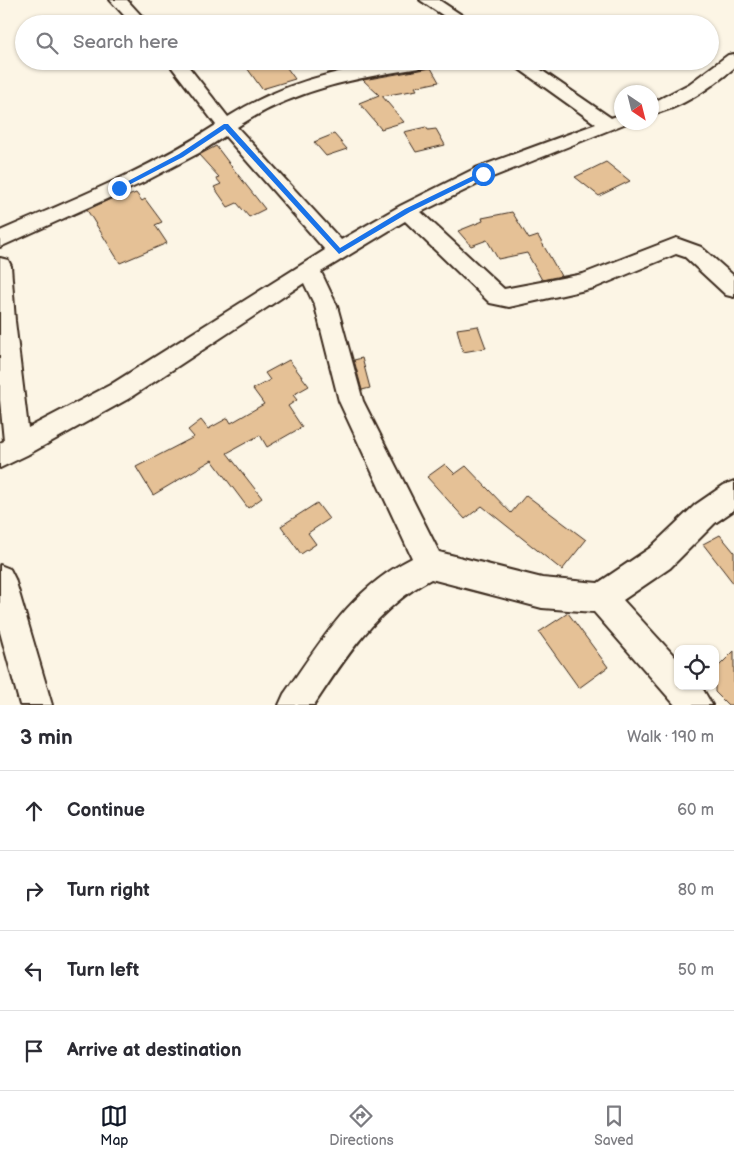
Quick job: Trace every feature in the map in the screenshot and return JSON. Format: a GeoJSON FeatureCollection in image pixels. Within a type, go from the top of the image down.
{"type":"FeatureCollection","features":[{"type":"Feature","properties":{"kind":"street"},"geometry":{"type":"LineString","coordinates":[[118,0],[132,15]]}},
{"type":"Feature","properties":{"kind":"street"},"geometry":{"type":"LineString","coordinates":[[428,0],[452,15]]}},
{"type":"Feature","properties":{"kind":"street"},"geometry":{"type":"LineString","coordinates":[[659,105],[682,97],[706,83],[734,59]]}},
{"type":"Feature","properties":{"kind":"street"},"geometry":{"type":"LineString","coordinates":[[182,70],[226,126],[339,252]]}},
{"type":"Feature","properties":{"kind":"street"},"geometry":{"type":"LineString","coordinates":[[0,239],[119,188],[181,156],[226,126],[272,99],[353,74],[377,70]]}},
{"type":"Feature","properties":{"kind":"street"},"geometry":{"type":"LineString","coordinates":[[531,70],[614,121]]}},
{"type":"Feature","properties":{"kind":"street"},"geometry":{"type":"LineString","coordinates":[[0,266],[9,452],[119,392],[309,269],[408,211],[483,174],[614,123]]}},
{"type":"Feature","properties":{"kind":"street"},"geometry":{"type":"LineString","coordinates":[[408,211],[498,297],[509,298],[586,282],[676,246],[693,252],[734,289]]}},
{"type":"Feature","properties":{"kind":"street"},"geometry":{"type":"LineString","coordinates":[[309,269],[326,306],[351,401],[430,564]]}},
{"type":"Feature","properties":{"kind":"street"},"geometry":{"type":"LineString","coordinates":[[295,705],[357,620],[379,596],[405,576],[430,564],[512,588],[542,593],[601,598],[660,558],[705,514],[734,494]]}},
{"type":"Feature","properties":{"kind":"street"},"geometry":{"type":"LineString","coordinates":[[0,579],[36,705]]}},
{"type":"Feature","properties":{"kind":"street"},"geometry":{"type":"LineString","coordinates":[[601,598],[674,679]]}},
{"type":"Feature","properties":{"kind":"street"},"geometry":{"type":"LineString","coordinates":[[683,690],[696,705]]}},
{"type":"Feature","properties":{"kind":"building"},"geometry":{"type":"Polygon","coordinates":[[[248,70],[288,70],[295,79],[262,89],[248,70]]]}},
{"type":"Feature","properties":{"kind":"building"},"geometry":{"type":"Polygon","coordinates":[[[420,70],[432,70],[439,82],[415,87],[417,90],[382,96],[404,122],[381,129],[359,103],[379,95],[363,80],[420,70]]]}},
{"type":"Feature","properties":{"kind":"building"},"geometry":{"type":"Polygon","coordinates":[[[426,127],[428,130],[436,129],[445,145],[416,152],[404,132],[426,127]]]}},
{"type":"Feature","properties":{"kind":"building"},"geometry":{"type":"Polygon","coordinates":[[[334,134],[347,149],[326,156],[314,142],[334,134]]]}},
{"type":"Feature","properties":{"kind":"building"},"geometry":{"type":"Polygon","coordinates":[[[216,146],[265,209],[249,217],[237,203],[228,207],[214,187],[221,184],[216,178],[219,177],[199,155],[216,146]]]}},
{"type":"Feature","properties":{"kind":"building"},"geometry":{"type":"Polygon","coordinates":[[[606,162],[630,181],[599,196],[575,177],[606,162]]]}},
{"type":"Feature","properties":{"kind":"building"},"geometry":{"type":"Polygon","coordinates":[[[136,193],[142,201],[145,199],[162,222],[155,225],[167,243],[120,263],[87,210],[115,197],[117,200],[136,193]]]}},
{"type":"Feature","properties":{"kind":"building"},"geometry":{"type":"Polygon","coordinates":[[[512,212],[529,239],[538,236],[561,276],[542,280],[527,253],[498,259],[487,240],[471,246],[458,231],[483,221],[482,218],[512,212]]]}},
{"type":"Feature","properties":{"kind":"building"},"geometry":{"type":"Polygon","coordinates":[[[478,326],[486,348],[463,352],[457,329],[478,326]]]}},
{"type":"Feature","properties":{"kind":"building"},"geometry":{"type":"Polygon","coordinates":[[[362,358],[370,388],[362,390],[354,360],[362,358]]]}},
{"type":"Feature","properties":{"kind":"building"},"geometry":{"type":"Polygon","coordinates":[[[289,360],[309,386],[293,395],[297,400],[288,406],[302,427],[267,447],[260,435],[227,453],[262,498],[248,508],[212,460],[153,495],[136,467],[194,437],[188,430],[201,420],[208,429],[228,418],[231,423],[264,404],[253,389],[270,380],[265,373],[289,360]]]}},
{"type":"Feature","properties":{"kind":"building"},"geometry":{"type":"Polygon","coordinates":[[[445,464],[455,474],[466,466],[511,513],[526,495],[586,540],[562,570],[482,506],[465,519],[427,477],[445,464]]]}},
{"type":"Feature","properties":{"kind":"building"},"geometry":{"type":"Polygon","coordinates":[[[317,503],[329,519],[308,533],[316,544],[301,554],[281,526],[317,503]]]}},
{"type":"Feature","properties":{"kind":"building"},"geometry":{"type":"Polygon","coordinates":[[[720,535],[734,552],[734,584],[703,544],[720,535]]]}},
{"type":"Feature","properties":{"kind":"building"},"geometry":{"type":"Polygon","coordinates":[[[568,613],[608,667],[579,688],[539,632],[568,613]]]}},
{"type":"Feature","properties":{"kind":"building"},"geometry":{"type":"Polygon","coordinates":[[[734,651],[734,705],[728,705],[715,692],[715,690],[719,690],[719,666],[734,651]]]}},
{"type":"Feature","properties":{"kind":"route"},"geometry":{"type":"LineString","coordinates":[[119,188],[181,156],[226,126],[339,252],[408,211],[483,174]]}}]}
